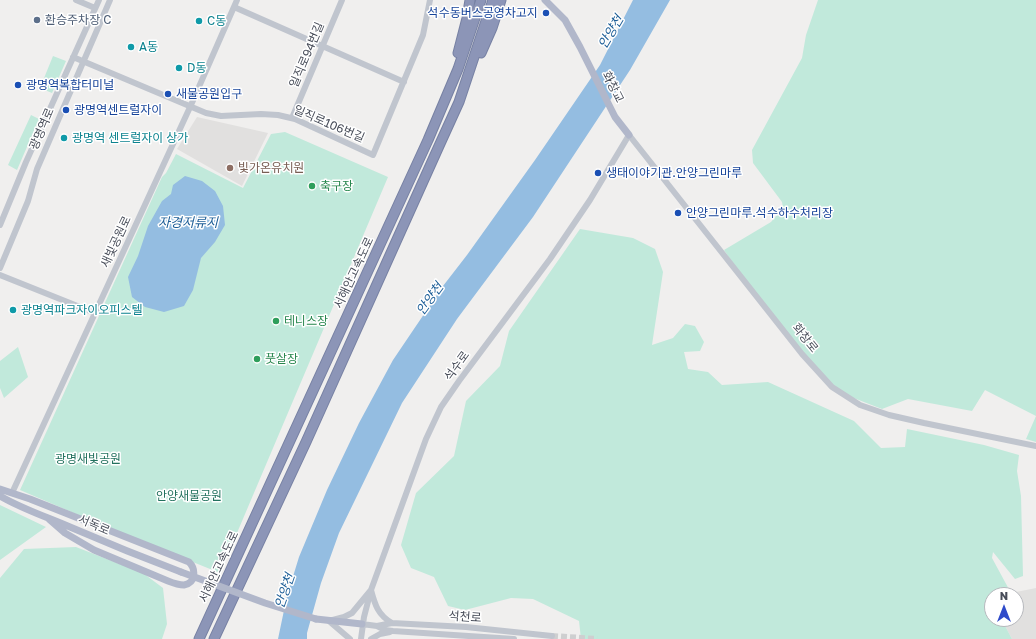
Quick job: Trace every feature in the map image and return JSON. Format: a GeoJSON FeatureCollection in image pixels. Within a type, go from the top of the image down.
{"type":"FeatureCollection","features":[{"type":"Feature","properties":{"kind":"highway"},"geometry":{"type":"LineString","coordinates":[[445,98],[464,32],[470,0]]}},
{"type":"Feature","properties":{"kind":"highway","name":"서해안고속도로"},"geometry":{"type":"LineString","coordinates":[[199,639],[428,140],[458,68],[481,0]]}},
{"type":"Feature","properties":{"kind":"highway","name":"서해안고속도로"},"geometry":{"type":"LineString","coordinates":[[214,639],[306,442],[459,102],[493,0]]}},
{"type":"Feature","properties":{"kind":"highway"},"geometry":{"type":"LineString","coordinates":[[459,102],[492,28],[501,0]]}},
{"type":"Feature","properties":{"kind":"main road","name":"화창교"},"geometry":{"type":"LineString","coordinates":[[545,0],[565,20],[580,46],[615,117],[629,135]]}},
{"type":"Feature","properties":{"kind":"main road"},"geometry":{"type":"LineString","coordinates":[[0,489],[188,562],[192,565],[194,571],[193,577],[189,583],[177,585],[94,550],[65,533],[49,518]]}},
{"type":"Feature","properties":{"kind":"main road","name":"서독로"},"geometry":{"type":"LineString","coordinates":[[0,496],[14,504],[139,556],[265,603],[316,619]]}},
{"type":"Feature","properties":{"kind":"main road","name":"석천로"},"geometry":{"type":"LineString","coordinates":[[316,619],[362,624]]}},
{"type":"Feature","properties":{"kind":"street"},"geometry":{"type":"LineString","coordinates":[[76,0],[95,8]]}},
{"type":"Feature","properties":{"kind":"street","name":"광명역로"},"geometry":{"type":"LineString","coordinates":[[0,224],[26,162],[99,0]]}},
{"type":"Feature","properties":{"kind":"street","name":"광명역로"},"geometry":{"type":"LineString","coordinates":[[0,268],[28,201],[37,168],[110,0]]}},
{"type":"Feature","properties":{"kind":"street","name":"새빛공원로"},"geometry":{"type":"LineString","coordinates":[[12,493],[191,106],[237,0]]}},
{"type":"Feature","properties":{"kind":"street","name":"일직로94번길"},"geometry":{"type":"LineString","coordinates":[[292,118],[342,0]]}},
{"type":"Feature","properties":{"kind":"street","name":"일직로106번길"},"geometry":{"type":"LineString","coordinates":[[73,58],[206,113],[221,116],[261,114],[292,118],[372,155],[423,34],[430,0]]}},
{"type":"Feature","properties":{"kind":"street"},"geometry":{"type":"LineString","coordinates":[[234,7],[404,82]]}},
{"type":"Feature","properties":{"kind":"street","name":"화창로"},"geometry":{"type":"LineString","coordinates":[[629,135],[802,354],[832,387],[860,405],[889,415],[1036,446]]}},
{"type":"Feature","properties":{"kind":"street","name":"석수로"},"geometry":{"type":"LineString","coordinates":[[360,639],[362,624],[371,590],[426,439],[441,407],[459,380],[550,259],[590,200],[629,135]]}},
{"type":"Feature","properties":{"kind":"street"},"geometry":{"type":"LineString","coordinates":[[0,275],[95,313]]}},
{"type":"Feature","properties":{"kind":"street"},"geometry":{"type":"LineString","coordinates":[[329,621],[352,613],[371,590]]}},
{"type":"Feature","properties":{"kind":"street"},"geometry":{"type":"LineString","coordinates":[[371,590],[378,611],[392,623]]}},
{"type":"Feature","properties":{"kind":"street"},"geometry":{"type":"LineString","coordinates":[[329,621],[350,639]]}},
{"type":"Feature","properties":{"kind":"street","name":"석천로"},"geometry":{"type":"LineString","coordinates":[[376,626],[392,623],[466,627],[552,636]]}},
{"type":"Feature","properties":{"kind":"street","name":"석천로"},"geometry":{"type":"LineString","coordinates":[[362,624],[376,626],[392,631],[514,639]]}},
{"type":"Feature","properties":{"kind":"street"},"geometry":{"type":"LineString","coordinates":[[371,639],[380,634],[392,631]]}},
{"type":"Feature","properties":{"kind":"shaded area","name":"빛가온유치원"},"geometry":{"type":"Polygon","coordinates":[[[197,117],[268,133],[242,186],[177,149],[197,117]]]}},
{"type":"Feature","properties":{"kind":"shaded area"},"geometry":{"type":"Polygon","coordinates":[[[1036,588],[1036,639],[1012,639],[1006,627],[1024,627],[1024,590],[1036,588]]]}},
{"type":"Feature","properties":{"kind":"green space"},"geometry":{"type":"Polygon","coordinates":[[[818,0],[1036,0],[1036,416],[985,390],[972,411],[908,399],[882,409],[851,397],[833,385],[808,359],[740,274],[724,250],[771,222],[783,208],[782,202],[753,163],[752,150],[802,58],[806,35],[818,0]]]}},
{"type":"Feature","properties":{"kind":"green space"},"geometry":{"type":"Polygon","coordinates":[[[53,56],[66,61],[52,93],[40,88],[53,56]]]}},
{"type":"Feature","properties":{"kind":"green space"},"geometry":{"type":"Polygon","coordinates":[[[31,115],[39,119],[17,170],[8,165],[31,115]]]}},
{"type":"Feature","properties":{"kind":"green space"},"geometry":{"type":"Polygon","coordinates":[[[285,132],[388,177],[220,573],[20,490],[162,177],[166,173],[176,154],[243,188],[271,134],[285,132]]]}},
{"type":"Feature","properties":{"kind":"green space"},"geometry":{"type":"Polygon","coordinates":[[[580,229],[633,238],[655,249],[663,272],[652,345],[673,338],[685,324],[695,326],[704,342],[700,351],[684,352],[688,369],[708,372],[722,385],[768,382],[854,421],[881,448],[905,447],[907,429],[984,445],[1019,455],[1017,471],[1021,496],[1023,576],[1015,579],[993,552],[992,558],[1008,587],[984,587],[984,627],[1006,627],[1012,639],[581,639],[579,621],[533,599],[511,598],[465,610],[448,606],[434,577],[411,568],[401,545],[416,493],[454,456],[466,401],[500,366],[509,331],[580,229]]]}},
{"type":"Feature","properties":{"kind":"green space"},"geometry":{"type":"Polygon","coordinates":[[[18,347],[28,377],[4,398],[0,388],[0,361],[18,347]]]}},
{"type":"Feature","properties":{"kind":"green space"},"geometry":{"type":"Polygon","coordinates":[[[1036,416],[1036,442],[1026,439],[1036,416]]]}},
{"type":"Feature","properties":{"kind":"green space"},"geometry":{"type":"Polygon","coordinates":[[[0,505],[46,527],[0,560],[0,505]]]}},
{"type":"Feature","properties":{"kind":"green space"},"geometry":{"type":"Polygon","coordinates":[[[76,547],[143,573],[163,588],[167,624],[162,639],[0,639],[0,578],[24,549],[76,547]]]}},
{"type":"Feature","properties":{"kind":"water"},"geometry":{"type":"Polygon","coordinates":[[[633,0],[670,0],[630,70],[533,217],[457,319],[402,403],[339,533],[321,583],[307,633],[307,639],[278,639],[287,596],[299,557],[327,490],[359,423],[393,360],[443,286],[535,160],[600,65],[633,0]]]}},
{"type":"Feature","properties":{"kind":"water","name":"자경저류지"},"geometry":{"type":"Polygon","coordinates":[[[185,176],[202,181],[215,191],[223,206],[225,225],[215,242],[201,258],[193,290],[184,306],[164,312],[145,307],[132,297],[128,277],[138,256],[148,226],[162,201],[171,194],[173,185],[185,176]]]}},
{"type":"Feature","properties":{"kind":"tunnel"},"geometry":{"type":"LineString","coordinates":[[552,636],[597,639]]}},
{"type":"Feature","properties":{"kind":"place","name":"석수동버스공영차고지"},"geometry":{"type":"Point","coordinates":[546,13]}},
{"type":"Feature","properties":{"kind":"place","name":"환승주차장 C"},"geometry":{"type":"Point","coordinates":[37,20]}},
{"type":"Feature","properties":{"kind":"place","name":"C동"},"geometry":{"type":"Point","coordinates":[199,21]}},
{"type":"Feature","properties":{"kind":"place","name":"A동"},"geometry":{"type":"Point","coordinates":[131,47]}},
{"type":"Feature","properties":{"kind":"place","name":"D동"},"geometry":{"type":"Point","coordinates":[179,68]}},
{"type":"Feature","properties":{"kind":"place","name":"광명역복합터미널"},"geometry":{"type":"Point","coordinates":[18,85]}},
{"type":"Feature","properties":{"kind":"place","name":"새물공원입구"},"geometry":{"type":"Point","coordinates":[168,94]}},
{"type":"Feature","properties":{"kind":"place","name":"광명역센트럴자이"},"geometry":{"type":"Point","coordinates":[66,110]}},
{"type":"Feature","properties":{"kind":"place","name":"광명역 센트럴자이 상가"},"geometry":{"type":"Point","coordinates":[64,138]}},
{"type":"Feature","properties":{"kind":"place","name":"빛가온유치원"},"geometry":{"type":"Point","coordinates":[230,168]}},
{"type":"Feature","properties":{"kind":"place","name":"생태이야기관.안양그린마루"},"geometry":{"type":"Point","coordinates":[598,173]}},
{"type":"Feature","properties":{"kind":"place","name":"축구장"},"geometry":{"type":"Point","coordinates":[312,186]}},
{"type":"Feature","properties":{"kind":"place","name":"안양그린마루.석수하수처리장"},"geometry":{"type":"Point","coordinates":[678,213]}},
{"type":"Feature","properties":{"kind":"place","name":"광명역파크자이오피스텔"},"geometry":{"type":"Point","coordinates":[13,310]}},
{"type":"Feature","properties":{"kind":"place","name":"테니스장"},"geometry":{"type":"Point","coordinates":[276,321]}},
{"type":"Feature","properties":{"kind":"place","name":"풋살장"},"geometry":{"type":"Point","coordinates":[257,359]}},
{"type":"Feature","properties":{"kind":"water label","name":"안양천"},"geometry":{"type":"Point","coordinates":[611,32]}},
{"type":"Feature","properties":{"kind":"water label","name":"안양천"},"geometry":{"type":"Point","coordinates":[430,299]}},
{"type":"Feature","properties":{"kind":"water label","name":"안양천"},"geometry":{"type":"Point","coordinates":[285,591]}},
{"type":"Feature","properties":{"kind":"park label","name":"광명새빛공원"},"geometry":{"type":"Point","coordinates":[88,459]}},
{"type":"Feature","properties":{"kind":"park label","name":"안양새물공원"},"geometry":{"type":"Point","coordinates":[189,496]}}]}
